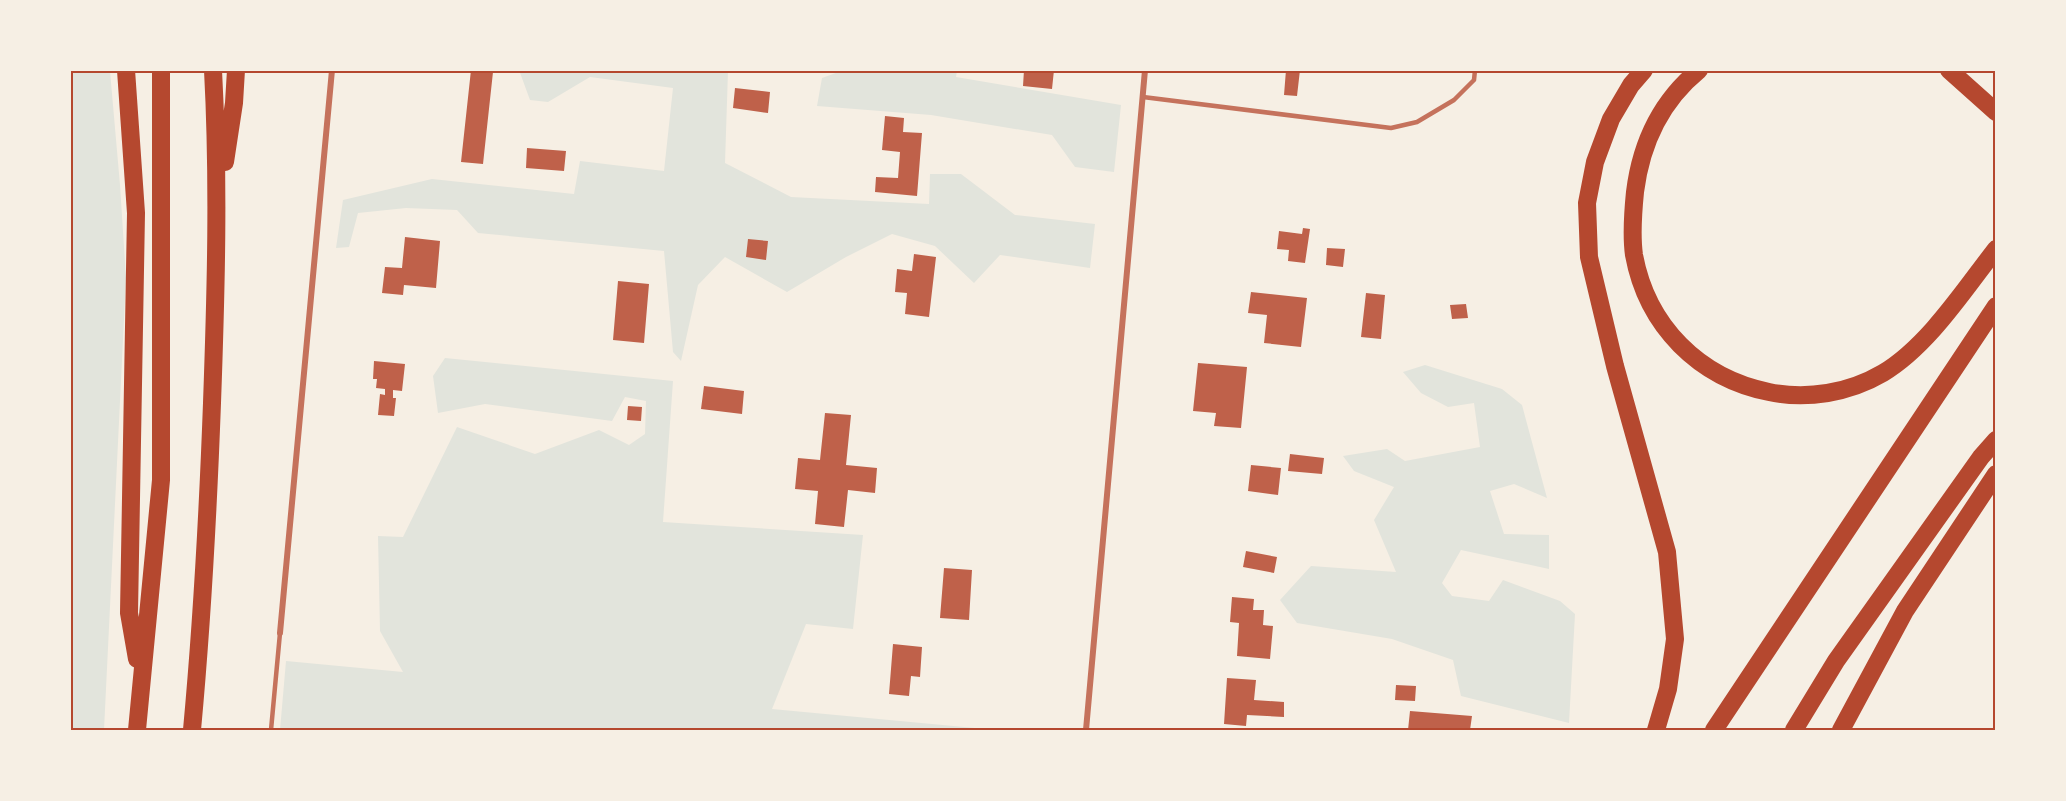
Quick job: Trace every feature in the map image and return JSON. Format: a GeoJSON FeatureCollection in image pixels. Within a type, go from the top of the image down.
{"type":"FeatureCollection","features":[{"type":"Feature","properties":{"kind":"highway"},"geometry":{"type":"LineString","coordinates":[[126,70],[136,213],[129,613],[141,683]]}},
{"type":"Feature","properties":{"kind":"highway"},"geometry":{"type":"LineString","coordinates":[[137,730],[161,480],[161,70]]}},
{"type":"Feature","properties":{"kind":"highway"},"geometry":{"type":"LineString","coordinates":[[192,730],[208,503],[218,209],[213,70]]}},
{"type":"Feature","properties":{"kind":"highway"},"geometry":{"type":"LineString","coordinates":[[218,209],[234,103],[236,70]]}},
{"type":"Feature","properties":{"kind":"highway"},"geometry":{"type":"LineString","coordinates":[[1644,70],[1631,85],[1611,119],[1595,162],[1587,203],[1589,256],[1615,366],[1667,552],[1675,639],[1668,689],[1656,730]]}},
{"type":"Feature","properties":{"kind":"highway"},"geometry":{"type":"LineString","coordinates":[[1699,70],[1672,95],[1649,135],[1638,171],[1632,214],[1634,253],[1648,300],[1663,325],[1687,352],[1713,371],[1745,387],[1782,395],[1813,395],[1860,383],[1883,373],[1909,352],[1955,302],[1995,249]]}},
{"type":"Feature","properties":{"kind":"highway"},"geometry":{"type":"LineString","coordinates":[[1949,70],[1995,112]]}},
{"type":"Feature","properties":{"kind":"highway"},"geometry":{"type":"LineString","coordinates":[[1714,730],[1995,306]]}},
{"type":"Feature","properties":{"kind":"highway"},"geometry":{"type":"LineString","coordinates":[[1794,730],[1836,662],[1995,440]]}},
{"type":"Feature","properties":{"kind":"highway"},"geometry":{"type":"LineString","coordinates":[[1841,730],[1905,611],[1995,474]]}},
{"type":"Feature","properties":{"kind":"street"},"geometry":{"type":"LineString","coordinates":[[280,633],[332,70]]}},
{"type":"Feature","properties":{"kind":"street"},"geometry":{"type":"LineString","coordinates":[[1086,730],[1145,70]]}},
{"type":"Feature","properties":{"kind":"lane"},"geometry":{"type":"LineString","coordinates":[[1143,97],[1391,128],[1417,122],[1454,100],[1474,80],[1475,70]]}},
{"type":"Feature","properties":{"kind":"lane"},"geometry":{"type":"LineString","coordinates":[[271,730],[280,633]]}},
{"type":"Feature","properties":{"kind":"shaded area"},"geometry":{"type":"Polygon","coordinates":[[[519,70],[728,71],[725,163],[791,197],[929,204],[930,174],[961,174],[1015,215],[1095,224],[1090,268],[1000,255],[974,283],[935,246],[892,234],[846,257],[787,292],[725,257],[698,285],[681,361],[673,352],[664,251],[478,233],[457,210],[406,208],[358,213],[349,247],[336,248],[343,200],[432,179],[574,194],[580,161],[664,171],[673,88],[590,77],[548,102],[530,100],[519,70]]]}},
{"type":"Feature","properties":{"kind":"shaded area"},"geometry":{"type":"Polygon","coordinates":[[[844,70],[957,71],[956,77],[1121,105],[1114,172],[1075,167],[1052,135],[931,115],[817,106],[822,78],[844,70]]]}},
{"type":"Feature","properties":{"kind":"shaded area"},"geometry":{"type":"Polygon","coordinates":[[[70,71],[110,71],[126,278],[104,730],[71,730],[70,71]]]}},
{"type":"Feature","properties":{"kind":"shaded area"},"geometry":{"type":"Polygon","coordinates":[[[445,358],[673,381],[663,522],[863,535],[853,629],[806,624],[772,709],[996,730],[280,730],[286,661],[403,672],[380,631],[378,536],[403,537],[457,427],[535,454],[599,430],[629,445],[645,434],[646,401],[625,397],[612,421],[485,404],[438,413],[433,376],[445,358]]]}},
{"type":"Feature","properties":{"kind":"shaded area"},"geometry":{"type":"Polygon","coordinates":[[[1425,365],[1502,389],[1522,405],[1547,498],[1514,484],[1490,491],[1504,534],[1549,535],[1549,569],[1461,550],[1442,583],[1452,596],[1489,601],[1503,580],[1560,601],[1575,614],[1569,723],[1461,696],[1453,660],[1392,639],[1297,623],[1280,600],[1311,566],[1396,572],[1374,520],[1394,487],[1354,471],[1343,456],[1387,449],[1405,461],[1480,447],[1474,403],[1448,407],[1421,393],[1403,372],[1425,365]]]}},
{"type":"Feature","properties":{"kind":"building"},"geometry":{"type":"Polygon","coordinates":[[[471,70],[493,72],[483,164],[461,162],[471,70]]]}},
{"type":"Feature","properties":{"kind":"building"},"geometry":{"type":"Polygon","coordinates":[[[1024,70],[1054,70],[1052,89],[1023,86],[1024,70]]]}},
{"type":"Feature","properties":{"kind":"building"},"geometry":{"type":"Polygon","coordinates":[[[1286,70],[1300,70],[1297,96],[1284,95],[1286,70]]]}},
{"type":"Feature","properties":{"kind":"building"},"geometry":{"type":"Polygon","coordinates":[[[735,88],[770,92],[768,113],[733,108],[735,88]]]}},
{"type":"Feature","properties":{"kind":"building"},"geometry":{"type":"Polygon","coordinates":[[[885,116],[904,118],[903,132],[922,133],[917,196],[875,192],[876,177],[898,178],[900,152],[882,150],[885,116]]]}},
{"type":"Feature","properties":{"kind":"building"},"geometry":{"type":"Polygon","coordinates":[[[527,148],[566,151],[564,171],[526,168],[527,148]]]}},
{"type":"Feature","properties":{"kind":"building"},"geometry":{"type":"Polygon","coordinates":[[[1303,228],[1310,229],[1305,263],[1288,261],[1289,250],[1277,249],[1279,231],[1302,234],[1303,228]]]}},
{"type":"Feature","properties":{"kind":"building"},"geometry":{"type":"Polygon","coordinates":[[[405,237],[440,241],[436,288],[404,285],[403,295],[382,293],[385,267],[402,268],[405,237]]]}},
{"type":"Feature","properties":{"kind":"building"},"geometry":{"type":"Polygon","coordinates":[[[748,239],[768,241],[766,260],[746,257],[748,239]]]}},
{"type":"Feature","properties":{"kind":"building"},"geometry":{"type":"Polygon","coordinates":[[[1327,248],[1345,249],[1343,267],[1326,265],[1327,248]]]}},
{"type":"Feature","properties":{"kind":"building"},"geometry":{"type":"Polygon","coordinates":[[[914,254],[936,257],[929,317],[905,314],[907,293],[895,292],[897,269],[912,271],[914,254]]]}},
{"type":"Feature","properties":{"kind":"building"},"geometry":{"type":"Polygon","coordinates":[[[618,281],[649,284],[644,343],[613,340],[618,281]]]}},
{"type":"Feature","properties":{"kind":"building"},"geometry":{"type":"Polygon","coordinates":[[[1251,292],[1307,298],[1301,347],[1264,343],[1267,315],[1248,313],[1251,292]]]}},
{"type":"Feature","properties":{"kind":"building"},"geometry":{"type":"Polygon","coordinates":[[[1366,293],[1385,295],[1381,339],[1361,337],[1366,293]]]}},
{"type":"Feature","properties":{"kind":"building"},"geometry":{"type":"Polygon","coordinates":[[[1466,304],[1468,318],[1452,319],[1450,305],[1466,304]]]}},
{"type":"Feature","properties":{"kind":"building"},"geometry":{"type":"Polygon","coordinates":[[[374,361],[405,364],[402,391],[393,390],[393,398],[396,398],[394,416],[378,415],[380,394],[385,395],[385,389],[376,388],[377,379],[373,379],[374,361]]]}},
{"type":"Feature","properties":{"kind":"building"},"geometry":{"type":"Polygon","coordinates":[[[1198,363],[1247,367],[1241,428],[1214,426],[1216,413],[1193,411],[1198,363]]]}},
{"type":"Feature","properties":{"kind":"building"},"geometry":{"type":"Polygon","coordinates":[[[704,386],[744,391],[742,414],[701,409],[704,386]]]}},
{"type":"Feature","properties":{"kind":"building"},"geometry":{"type":"Polygon","coordinates":[[[628,406],[642,407],[641,421],[627,420],[628,406]]]}},
{"type":"Feature","properties":{"kind":"building"},"geometry":{"type":"Polygon","coordinates":[[[825,413],[851,415],[846,465],[877,468],[875,493],[848,490],[844,527],[815,524],[818,491],[795,489],[798,458],[820,460],[825,413]]]}},
{"type":"Feature","properties":{"kind":"building"},"geometry":{"type":"Polygon","coordinates":[[[1290,454],[1324,458],[1322,474],[1288,471],[1290,454]]]}},
{"type":"Feature","properties":{"kind":"building"},"geometry":{"type":"Polygon","coordinates":[[[1251,465],[1281,468],[1278,495],[1248,491],[1251,465]]]}},
{"type":"Feature","properties":{"kind":"building"},"geometry":{"type":"Polygon","coordinates":[[[1246,551],[1277,557],[1274,573],[1243,567],[1246,551]]]}},
{"type":"Feature","properties":{"kind":"building"},"geometry":{"type":"Polygon","coordinates":[[[944,568],[972,570],[969,620],[940,618],[944,568]]]}},
{"type":"Feature","properties":{"kind":"building"},"geometry":{"type":"Polygon","coordinates":[[[1232,597],[1254,599],[1253,610],[1264,610],[1263,625],[1273,626],[1270,659],[1237,656],[1239,623],[1230,622],[1232,597]]]}},
{"type":"Feature","properties":{"kind":"building"},"geometry":{"type":"Polygon","coordinates":[[[893,644],[922,647],[920,677],[911,676],[909,696],[889,694],[893,644]]]}},
{"type":"Feature","properties":{"kind":"building"},"geometry":{"type":"Polygon","coordinates":[[[1227,678],[1256,680],[1254,700],[1284,702],[1284,717],[1247,715],[1246,726],[1224,724],[1227,678]]]}},
{"type":"Feature","properties":{"kind":"building"},"geometry":{"type":"Polygon","coordinates":[[[1396,685],[1416,686],[1415,701],[1395,700],[1396,685]]]}},
{"type":"Feature","properties":{"kind":"building"},"geometry":{"type":"Polygon","coordinates":[[[1410,711],[1472,716],[1470,730],[1408,730],[1410,711]]]}}]}
